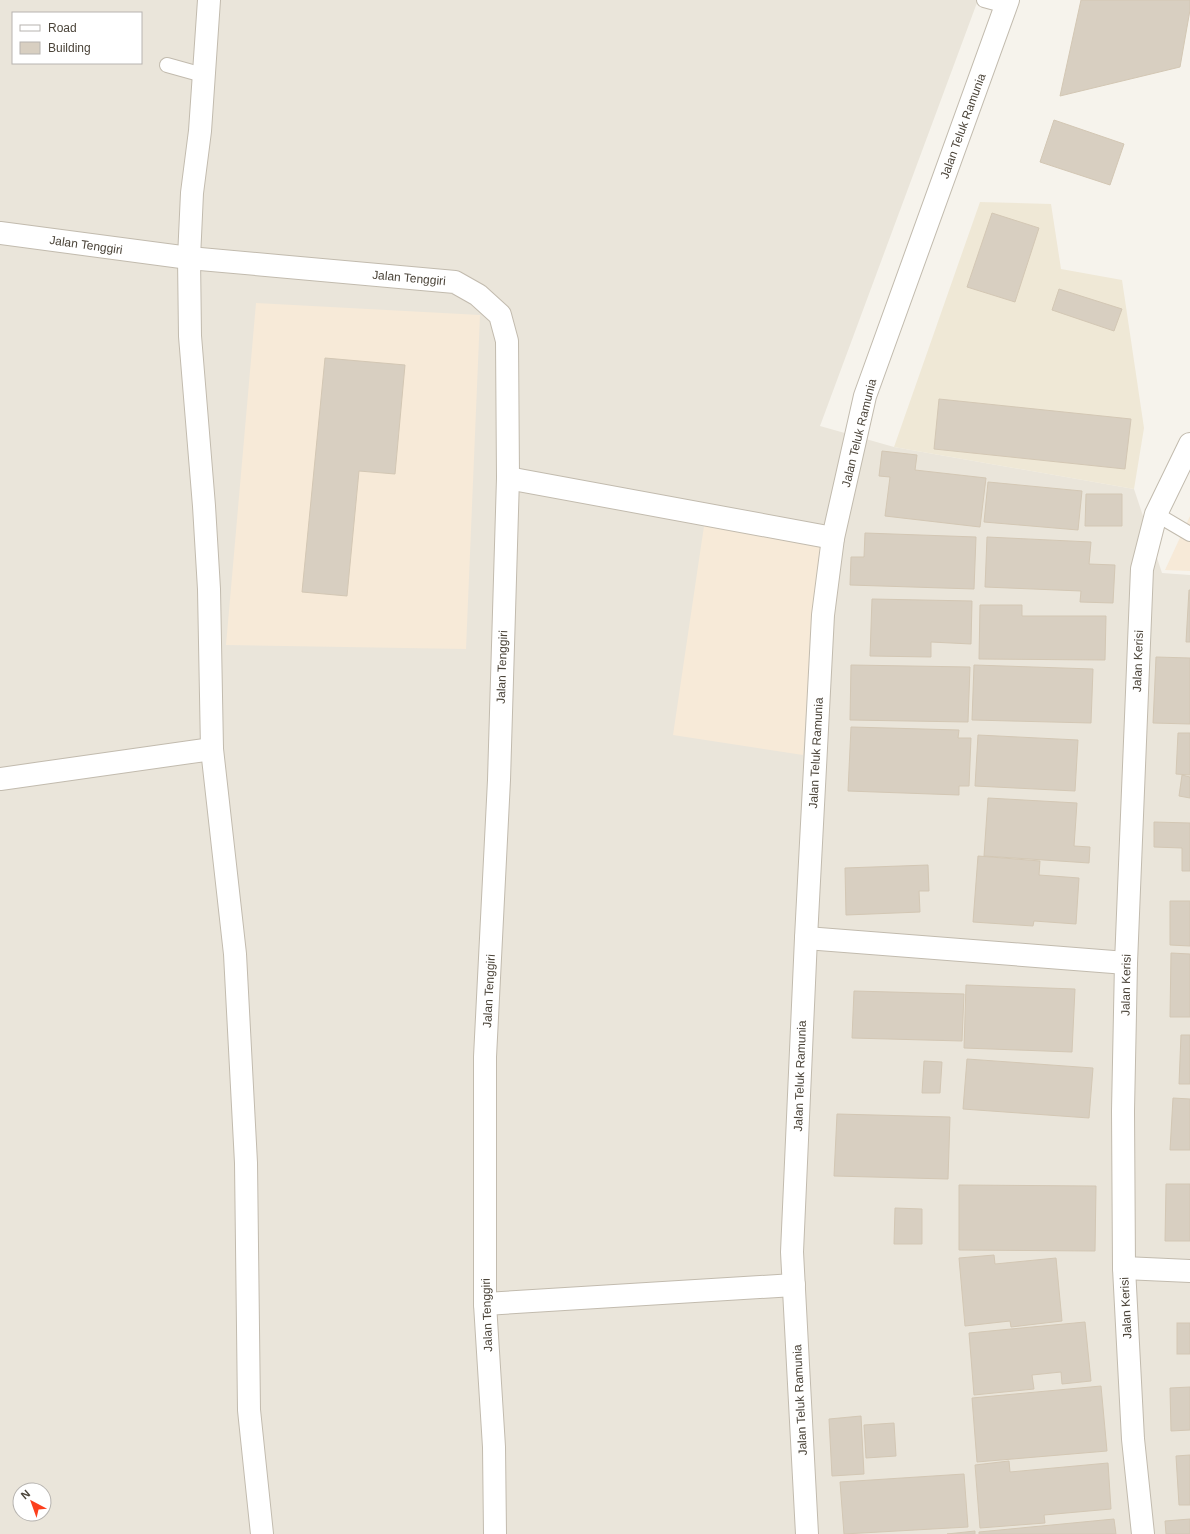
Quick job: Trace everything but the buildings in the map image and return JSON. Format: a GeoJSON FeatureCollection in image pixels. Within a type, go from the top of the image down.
{"type":"FeatureCollection","features":[{"type":"Feature","properties":{"kind":"street"},"geometry":{"type":"LineString","coordinates":[[209,0],[197,158],[192,192],[189,258],[190,336],[204,506],[209,589],[212,749],[235,954],[246,1163],[249,1410],[262,1534]]}},
{"type":"Feature","properties":{"kind":"street","name":"Jalan Teluk Ramunia"},"geometry":{"type":"LineString","coordinates":[[807,1534],[792,1252],[806,938],[823,615],[833,538],[865,396],[1007,3]]}},
{"type":"Feature","properties":{"kind":"street","name":"Jalan Tenggiri"},"geometry":{"type":"LineString","coordinates":[[0,233],[189,258],[455,282],[478,295],[500,315],[507,341],[508,478],[499,788],[485,1057],[485,1304],[494,1447],[495,1534]]}},
{"type":"Feature","properties":{"kind":"street","name":"Jalan Kerisi"},"geometry":{"type":"LineString","coordinates":[[1143,1534],[1133,1439],[1124,1268],[1123,1111],[1126,963],[1142,569],[1156,514],[1190,444]]}},
{"type":"Feature","properties":{"kind":"street"},"geometry":{"type":"LineString","coordinates":[[508,478],[833,538]]}},
{"type":"Feature","properties":{"kind":"street"},"geometry":{"type":"LineString","coordinates":[[0,779],[212,749]]}},
{"type":"Feature","properties":{"kind":"street"},"geometry":{"type":"LineString","coordinates":[[806,938],[1126,963]]}},
{"type":"Feature","properties":{"kind":"street"},"geometry":{"type":"LineString","coordinates":[[1124,1268],[1190,1271]]}},
{"type":"Feature","properties":{"kind":"street"},"geometry":{"type":"LineString","coordinates":[[485,1304],[794,1284]]}},
{"type":"Feature","properties":{"kind":"lane"},"geometry":{"type":"LineString","coordinates":[[984,0],[1007,3]]}},
{"type":"Feature","properties":{"kind":"lane"},"geometry":{"type":"LineString","coordinates":[[167,65],[203,75]]}},
{"type":"Feature","properties":{"kind":"lane"},"geometry":{"type":"LineString","coordinates":[[1156,514],[1190,534]]}},
{"type":"Feature","properties":{"kind":"shaded area"},"geometry":{"type":"Polygon","coordinates":[[[0,0],[978,0],[820,426],[894,447],[1134,489],[1162,573],[1190,575],[1190,1534],[0,1534],[0,0]]]}},
{"type":"Feature","properties":{"kind":"shaded area"},"geometry":{"type":"Polygon","coordinates":[[[980,202],[1051,204],[1061,269],[1122,280],[1144,428],[1134,489],[894,447],[980,202]]]}},
{"type":"Feature","properties":{"kind":"shaded area"},"geometry":{"type":"Polygon","coordinates":[[[256,303],[480,315],[466,649],[226,645],[256,303]]]}},
{"type":"Feature","properties":{"kind":"shaded area"},"geometry":{"type":"Polygon","coordinates":[[[1190,516],[1190,571],[1165,570],[1190,516]]]}},
{"type":"Feature","properties":{"kind":"shaded area"},"geometry":{"type":"Polygon","coordinates":[[[704,526],[821,547],[812,625],[803,755],[673,735],[704,526]]]}}]}
